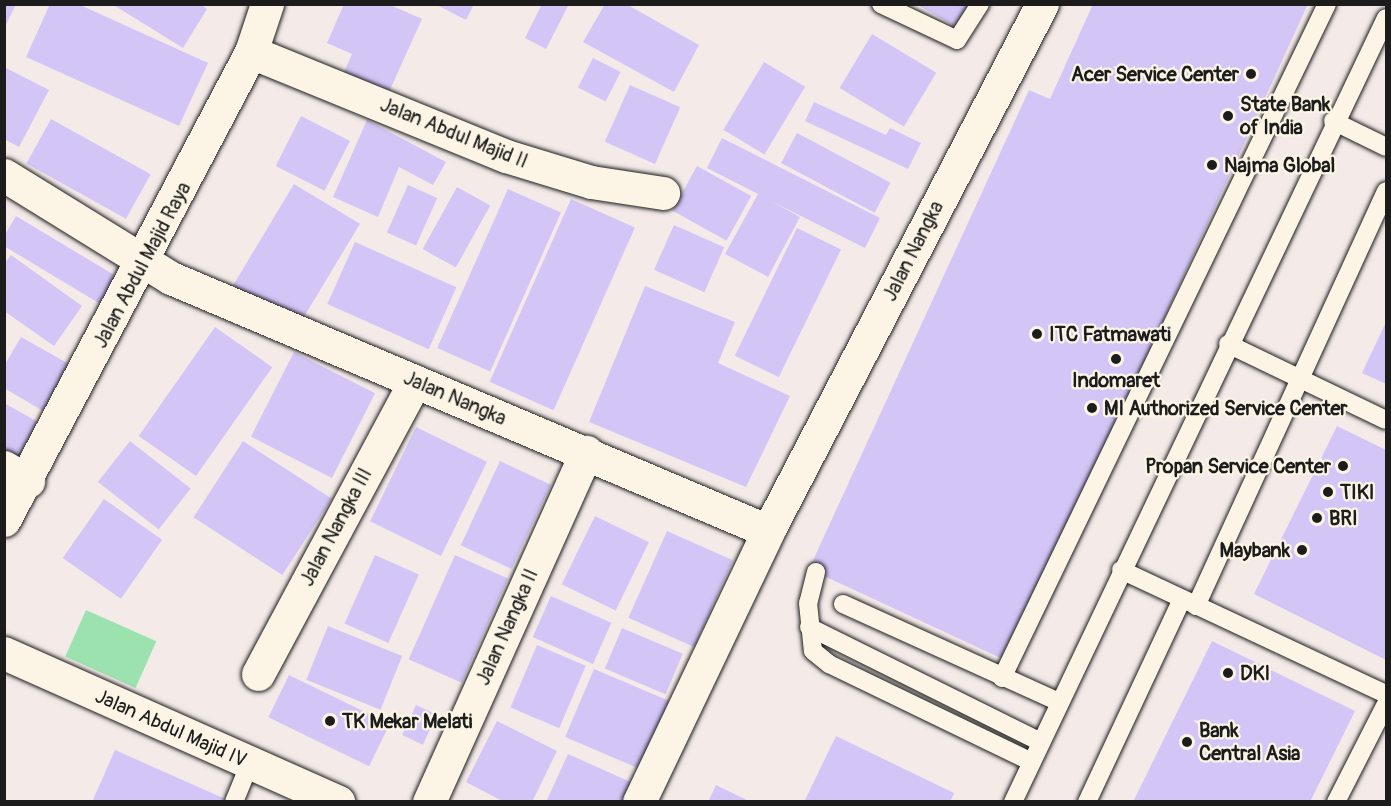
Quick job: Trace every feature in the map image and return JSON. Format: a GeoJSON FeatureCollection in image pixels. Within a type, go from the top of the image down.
{"type":"FeatureCollection","features":[{"type":"Feature","properties":{"kind":"street","name":"Jalan Nangka"},"geometry":{"type":"LineString","coordinates":[[639,801],[768,531],[1042,4]]}},
{"type":"Feature","properties":{"kind":"street","name":"Jalan Abdul Majid Raya"},"geometry":{"type":"LineString","coordinates":[[4,520],[16,474],[144,263],[251,52],[259,8]]}},
{"type":"Feature","properties":{"kind":"street","name":"Jalan Abdul Majid II"},"geometry":{"type":"LineString","coordinates":[[251,52],[515,159],[591,182],[663,193]]}},
{"type":"Feature","properties":{"kind":"street","name":"Jalan Nangka"},"geometry":{"type":"LineString","coordinates":[[4,175],[144,263],[768,531]]}},
{"type":"Feature","properties":{"kind":"street","name":"Jalan Nangka III"},"geometry":{"type":"LineString","coordinates":[[258,674],[415,381]]}},
{"type":"Feature","properties":{"kind":"street","name":"Jalan Nangka II"},"geometry":{"type":"LineString","coordinates":[[429,801],[586,452]]}},
{"type":"Feature","properties":{"kind":"street","name":"Jalan Abdul Majid IV"},"geometry":{"type":"LineString","coordinates":[[4,653],[338,801]]}},
{"type":"Feature","properties":{"kind":"lane"},"geometry":{"type":"LineString","coordinates":[[880,4],[957,40],[980,4]]}},
{"type":"Feature","properties":{"kind":"lane"},"geometry":{"type":"LineString","coordinates":[[1002,678],[1327,4]]}},
{"type":"Feature","properties":{"kind":"lane"},"geometry":{"type":"LineString","coordinates":[[1013,801],[1333,121],[1386,18]]}},
{"type":"Feature","properties":{"kind":"lane"},"geometry":{"type":"LineString","coordinates":[[1333,121],[1386,147]]}},
{"type":"Feature","properties":{"kind":"lane"},"geometry":{"type":"LineString","coordinates":[[1088,801],[1189,602],[1386,191]]}},
{"type":"Feature","properties":{"kind":"lane"},"geometry":{"type":"LineString","coordinates":[[1228,344],[1386,420]]}},
{"type":"Feature","properties":{"kind":"lane"},"geometry":{"type":"LineString","coordinates":[[1121,570],[1386,694]]}},
{"type":"Feature","properties":{"kind":"lane"},"geometry":{"type":"LineString","coordinates":[[816,572],[809,627],[813,651],[829,664],[1032,762]]}},
{"type":"Feature","properties":{"kind":"lane"},"geometry":{"type":"LineString","coordinates":[[843,604],[1059,702]]}},
{"type":"Feature","properties":{"kind":"lane"},"geometry":{"type":"LineString","coordinates":[[809,627],[1041,742]]}},
{"type":"Feature","properties":{"kind":"lane"},"geometry":{"type":"LineString","coordinates":[[1336,801],[1386,704]]}},
{"type":"Feature","properties":{"kind":"lane"},"geometry":{"type":"LineString","coordinates":[[234,801],[250,763]]}},
{"type":"Feature","properties":{"kind":"green space"},"geometry":{"type":"Polygon","coordinates":[[[86,610],[156,641],[136,688],[65,657],[86,610]]]}},
{"type":"Feature","properties":{"kind":"building"},"geometry":{"type":"Polygon","coordinates":[[[4,4],[16,4],[4,29],[4,4]]]}},
{"type":"Feature","properties":{"kind":"building"},"geometry":{"type":"Polygon","coordinates":[[[50,4],[78,4],[208,63],[179,126],[26,57],[50,4]]]}},
{"type":"Feature","properties":{"kind":"building"},"geometry":{"type":"Polygon","coordinates":[[[112,4],[200,4],[207,9],[183,48],[112,4]]]}},
{"type":"Feature","properties":{"kind":"building"},"geometry":{"type":"Polygon","coordinates":[[[344,4],[388,4],[422,19],[389,92],[344,72],[352,54],[327,43],[344,4]]]}},
{"type":"Feature","properties":{"kind":"building"},"geometry":{"type":"Polygon","coordinates":[[[435,4],[474,4],[466,20],[435,4]]]}},
{"type":"Feature","properties":{"kind":"building"},"geometry":{"type":"Polygon","coordinates":[[[542,4],[569,4],[546,49],[525,38],[542,4]]]}},
{"type":"Feature","properties":{"kind":"building"},"geometry":{"type":"Polygon","coordinates":[[[605,4],[626,4],[699,45],[674,92],[583,42],[605,4]]]}},
{"type":"Feature","properties":{"kind":"building"},"geometry":{"type":"Polygon","coordinates":[[[916,4],[969,4],[956,27],[916,4]]]}},
{"type":"Feature","properties":{"kind":"building","name":"ITC Fatmawati"},"geometry":{"type":"Polygon","coordinates":[[[1093,4],[1308,4],[1007,661],[809,569],[1029,90],[1050,99],[1093,4]]]}},
{"type":"Feature","properties":{"kind":"building"},"geometry":{"type":"Polygon","coordinates":[[[872,34],[936,73],[904,127],[840,88],[872,34]]]}},
{"type":"Feature","properties":{"kind":"building"},"geometry":{"type":"Polygon","coordinates":[[[593,58],[621,72],[606,101],[578,87],[593,58]]]}},
{"type":"Feature","properties":{"kind":"building"},"geometry":{"type":"Polygon","coordinates":[[[764,62],[805,87],[764,154],[723,130],[764,62]]]}},
{"type":"Feature","properties":{"kind":"building"},"geometry":{"type":"Polygon","coordinates":[[[4,67],[49,90],[19,147],[4,139],[4,67]]]}},
{"type":"Feature","properties":{"kind":"building"},"geometry":{"type":"Polygon","coordinates":[[[630,85],[680,107],[655,164],[605,142],[630,85]]]}},
{"type":"Feature","properties":{"kind":"building"},"geometry":{"type":"Polygon","coordinates":[[[814,102],[886,135],[890,128],[921,143],[908,169],[805,121],[814,102]]]}},
{"type":"Feature","properties":{"kind":"building"},"geometry":{"type":"Polygon","coordinates":[[[301,116],[350,141],[325,191],[276,166],[301,116]]]}},
{"type":"Feature","properties":{"kind":"building"},"geometry":{"type":"Polygon","coordinates":[[[51,119],[151,174],[126,219],[26,164],[51,119]]]}},
{"type":"Feature","properties":{"kind":"building"},"geometry":{"type":"Polygon","coordinates":[[[367,120],[446,162],[433,185],[399,167],[378,217],[333,197],[367,120]]]}},
{"type":"Feature","properties":{"kind":"building"},"geometry":{"type":"Polygon","coordinates":[[[797,133],[891,183],[875,213],[781,163],[797,133]]]}},
{"type":"Feature","properties":{"kind":"building"},"geometry":{"type":"Polygon","coordinates":[[[722,138],[880,218],[865,248],[771,201],[800,217],[768,277],[725,254],[758,194],[707,168],[722,138]]]}},
{"type":"Feature","properties":{"kind":"building"},"geometry":{"type":"Polygon","coordinates":[[[697,166],[751,196],[727,241],[672,211],[697,166]]]}},
{"type":"Feature","properties":{"kind":"building"},"geometry":{"type":"Polygon","coordinates":[[[294,184],[360,224],[297,328],[231,289],[294,184]]]}},
{"type":"Feature","properties":{"kind":"building"},"geometry":{"type":"Polygon","coordinates":[[[408,185],[437,198],[416,246],[387,233],[408,185]]]}},
{"type":"Feature","properties":{"kind":"building"},"geometry":{"type":"Polygon","coordinates":[[[457,187],[490,205],[456,268],[423,249],[457,187]]]}},
{"type":"Feature","properties":{"kind":"building"},"geometry":{"type":"Polygon","coordinates":[[[508,189],[561,213],[490,372],[437,348],[508,189]]]}},
{"type":"Feature","properties":{"kind":"building"},"geometry":{"type":"Polygon","coordinates":[[[571,199],[635,227],[554,410],[490,382],[571,199]]]}},
{"type":"Feature","properties":{"kind":"building"},"geometry":{"type":"Polygon","coordinates":[[[16,216],[121,279],[105,307],[4,246],[4,236],[16,216]]]}},
{"type":"Feature","properties":{"kind":"building"},"geometry":{"type":"Polygon","coordinates":[[[674,225],[724,247],[704,292],[654,270],[674,225]]]}},
{"type":"Feature","properties":{"kind":"building"},"geometry":{"type":"Polygon","coordinates":[[[797,228],[841,249],[779,377],[735,356],[797,228]]]}},
{"type":"Feature","properties":{"kind":"building"},"geometry":{"type":"Polygon","coordinates":[[[355,242],[456,287],[429,349],[327,304],[355,242]]]}},
{"type":"Feature","properties":{"kind":"building"},"geometry":{"type":"Polygon","coordinates":[[[11,255],[82,306],[54,346],[4,311],[4,264],[11,255]]]}},
{"type":"Feature","properties":{"kind":"building"},"geometry":{"type":"Polygon","coordinates":[[[645,286],[735,322],[718,363],[790,396],[746,487],[589,422],[645,286]]]}},
{"type":"Feature","properties":{"kind":"building"},"geometry":{"type":"Polygon","coordinates":[[[1386,322],[1386,384],[1362,373],[1386,322]]]}},
{"type":"Feature","properties":{"kind":"building"},"geometry":{"type":"Polygon","coordinates":[[[215,327],[272,367],[196,476],[139,436],[215,327]]]}},
{"type":"Feature","properties":{"kind":"building"},"geometry":{"type":"Polygon","coordinates":[[[21,337],[76,368],[50,415],[4,388],[4,366],[21,337]]]}},
{"type":"Feature","properties":{"kind":"building"},"geometry":{"type":"Polygon","coordinates":[[[294,352],[375,393],[332,478],[251,437],[294,352]]]}},
{"type":"Feature","properties":{"kind":"building"},"geometry":{"type":"Polygon","coordinates":[[[4,403],[40,423],[19,461],[4,453],[4,403]]]}},
{"type":"Feature","properties":{"kind":"building"},"geometry":{"type":"Polygon","coordinates":[[[1337,426],[1386,450],[1386,660],[1254,594],[1337,426]]]}},
{"type":"Feature","properties":{"kind":"building"},"geometry":{"type":"Polygon","coordinates":[[[416,427],[487,462],[441,556],[370,521],[416,427]]]}},
{"type":"Feature","properties":{"kind":"building"},"geometry":{"type":"Polygon","coordinates":[[[130,441],[191,488],[159,529],[98,482],[130,441]]]}},
{"type":"Feature","properties":{"kind":"building"},"geometry":{"type":"Polygon","coordinates":[[[243,441],[332,499],[282,575],[193,517],[243,441]]]}},
{"type":"Feature","properties":{"kind":"building"},"geometry":{"type":"Polygon","coordinates":[[[500,461],[551,485],[511,569],[461,545],[500,461]]]}},
{"type":"Feature","properties":{"kind":"building"},"geometry":{"type":"Polygon","coordinates":[[[104,499],[162,540],[121,599],[63,558],[104,499]]]}},
{"type":"Feature","properties":{"kind":"building"},"geometry":{"type":"Polygon","coordinates":[[[595,516],[649,542],[616,611],[562,584],[595,516]]]}},
{"type":"Feature","properties":{"kind":"building"},"geometry":{"type":"Polygon","coordinates":[[[667,531],[733,560],[694,647],[628,618],[667,531]]]}},
{"type":"Feature","properties":{"kind":"building"},"geometry":{"type":"Polygon","coordinates":[[[375,555],[419,575],[388,643],[344,624],[375,555]]]}},
{"type":"Feature","properties":{"kind":"building"},"geometry":{"type":"Polygon","coordinates":[[[455,555],[508,579],[462,683],[409,659],[455,555]]]}},
{"type":"Feature","properties":{"kind":"building"},"geometry":{"type":"Polygon","coordinates":[[[551,596],[611,623],[593,664],[533,637],[551,596]]]}},
{"type":"Feature","properties":{"kind":"building"},"geometry":{"type":"Polygon","coordinates":[[[328,626],[402,656],[380,710],[306,680],[328,626]]]}},
{"type":"Feature","properties":{"kind":"building"},"geometry":{"type":"Polygon","coordinates":[[[622,628],[683,654],[666,694],[605,669],[622,628]]]}},
{"type":"Feature","properties":{"kind":"building"},"geometry":{"type":"Polygon","coordinates":[[[1212,641],[1355,711],[1310,802],[1133,802],[1212,641]]]}},
{"type":"Feature","properties":{"kind":"building"},"geometry":{"type":"Polygon","coordinates":[[[537,645],[586,666],[559,728],[510,708],[537,645]]]}},
{"type":"Feature","properties":{"kind":"building"},"geometry":{"type":"Polygon","coordinates":[[[594,669],[669,701],[641,769],[565,737],[594,669]]]}},
{"type":"Feature","properties":{"kind":"building","name":"TK Mekar Melati"},"geometry":{"type":"Polygon","coordinates":[[[289,675],[390,724],[369,766],[268,717],[289,675]]]}},
{"type":"Feature","properties":{"kind":"building"},"geometry":{"type":"Polygon","coordinates":[[[416,705],[437,715],[423,745],[402,735],[416,705]]]}},
{"type":"Feature","properties":{"kind":"building"},"geometry":{"type":"Polygon","coordinates":[[[497,721],[557,751],[532,802],[504,802],[466,782],[497,721]]]}},
{"type":"Feature","properties":{"kind":"building"},"geometry":{"type":"Polygon","coordinates":[[[836,736],[954,793],[950,802],[804,802],[836,736]]]}},
{"type":"Feature","properties":{"kind":"building"},"geometry":{"type":"Polygon","coordinates":[[[115,750],[232,802],[92,802],[115,750]]]}},
{"type":"Feature","properties":{"kind":"building"},"geometry":{"type":"Polygon","coordinates":[[[568,754],[635,784],[627,802],[546,802],[568,754]]]}},
{"type":"Feature","properties":{"kind":"building"},"geometry":{"type":"Polygon","coordinates":[[[716,785],[751,802],[708,802],[716,785]]]}},
{"type":"Feature","properties":{"kind":"place","name":"Acer Service Center"},"geometry":{"type":"Point","coordinates":[1251,74]}},
{"type":"Feature","properties":{"kind":"place","name":"State Bank of India"},"geometry":{"type":"Point","coordinates":[1228,116]}},
{"type":"Feature","properties":{"kind":"place","name":"Najma Global"},"geometry":{"type":"Point","coordinates":[1212,165]}},
{"type":"Feature","properties":{"kind":"place","name":"ITC Fatmawati"},"geometry":{"type":"Point","coordinates":[1037,334]}},
{"type":"Feature","properties":{"kind":"place","name":"Indomaret"},"geometry":{"type":"Point","coordinates":[1116,359]}},
{"type":"Feature","properties":{"kind":"place","name":"MI Authorized Service Center"},"geometry":{"type":"Point","coordinates":[1092,408]}},
{"type":"Feature","properties":{"kind":"place","name":"Propan Service Center"},"geometry":{"type":"Point","coordinates":[1343,466]}},
{"type":"Feature","properties":{"kind":"place","name":"TIKI"},"geometry":{"type":"Point","coordinates":[1328,492]}},
{"type":"Feature","properties":{"kind":"place","name":"BRI"},"geometry":{"type":"Point","coordinates":[1317,518]}},
{"type":"Feature","properties":{"kind":"place","name":"Maybank"},"geometry":{"type":"Point","coordinates":[1302,550]}},
{"type":"Feature","properties":{"kind":"place","name":"DKI"},"geometry":{"type":"Point","coordinates":[1228,673]}},
{"type":"Feature","properties":{"kind":"place","name":"TK Mekar Melati"},"geometry":{"type":"Point","coordinates":[330,721]}},
{"type":"Feature","properties":{"kind":"place","name":"Bank Central Asia"},"geometry":{"type":"Point","coordinates":[1187,742]}}]}
